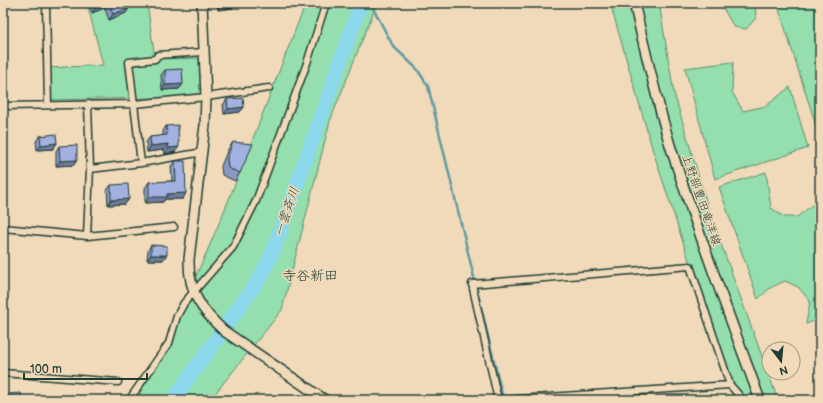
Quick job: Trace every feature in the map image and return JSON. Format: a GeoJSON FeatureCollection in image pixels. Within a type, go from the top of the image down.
{"type":"FeatureCollection","features":[{"type":"Feature","properties":{"kind":"street"},"geometry":{"type":"LineString","coordinates":[[46,3],[48,105]]}},
{"type":"Feature","properties":{"kind":"street"},"geometry":{"type":"LineString","coordinates":[[202,3],[206,97],[203,152],[189,271],[194,292],[202,309],[211,320],[224,331],[325,400]]}},
{"type":"Feature","properties":{"kind":"street"},"geometry":{"type":"LineString","coordinates":[[130,400],[169,343],[177,316],[184,303],[233,247],[256,201],[326,3]]}},
{"type":"Feature","properties":{"kind":"street","name":"上野部豊田竜洋線"},"geometry":{"type":"LineString","coordinates":[[634,3],[646,56],[670,144],[701,237],[760,400]]}},
{"type":"Feature","properties":{"kind":"street"},"geometry":{"type":"LineString","coordinates":[[141,163],[129,62],[155,59],[158,55],[204,52]]}},
{"type":"Feature","properties":{"kind":"street"},"geometry":{"type":"LineString","coordinates":[[3,106],[134,104],[206,97],[268,88]]}},
{"type":"Feature","properties":{"kind":"street"},"geometry":{"type":"LineString","coordinates":[[87,236],[90,169],[88,104]]}},
{"type":"Feature","properties":{"kind":"street"},"geometry":{"type":"LineString","coordinates":[[90,169],[141,163],[203,152]]}},
{"type":"Feature","properties":{"kind":"street"},"geometry":{"type":"LineString","coordinates":[[3,228],[87,236],[174,227]]}},
{"type":"Feature","properties":{"kind":"street"},"geometry":{"type":"LineString","coordinates":[[498,400],[472,284],[690,266],[730,385],[743,400]]}},
{"type":"Feature","properties":{"kind":"street"},"geometry":{"type":"LineString","coordinates":[[3,373],[118,382]]}},
{"type":"Feature","properties":{"kind":"street"},"geometry":{"type":"LineString","coordinates":[[502,400],[730,385]]}},
{"type":"Feature","properties":{"kind":"green space"},"geometry":{"type":"Polygon","coordinates":[[[87,3],[147,3],[155,59],[205,58],[206,97],[48,100],[48,68],[103,65],[87,3]]]}},
{"type":"Feature","properties":{"kind":"green space"},"geometry":{"type":"Polygon","coordinates":[[[306,3],[377,3],[330,121],[282,310],[210,400],[139,400],[140,393],[189,292],[223,215],[306,3]]]}},
{"type":"Feature","properties":{"kind":"green space"},"geometry":{"type":"Polygon","coordinates":[[[610,3],[659,3],[674,93],[709,211],[761,353],[761,381],[771,381],[778,400],[743,400],[730,385],[653,151],[610,3]]]}},
{"type":"Feature","properties":{"kind":"green space"},"geometry":{"type":"Polygon","coordinates":[[[720,3],[755,3],[756,18],[746,29],[734,27],[720,3]]]}},
{"type":"Feature","properties":{"kind":"green space"},"geometry":{"type":"Polygon","coordinates":[[[777,3],[820,3],[820,138],[777,3]]]}},
{"type":"Feature","properties":{"kind":"green space"},"geometry":{"type":"Polygon","coordinates":[[[733,62],[732,92],[743,111],[766,106],[790,87],[808,148],[715,179],[685,68],[733,62]]]}},
{"type":"Feature","properties":{"kind":"green space"},"geometry":{"type":"Polygon","coordinates":[[[766,172],[771,208],[784,217],[797,217],[820,199],[820,319],[806,324],[810,301],[798,287],[785,281],[770,288],[758,299],[719,187],[766,172]]]}},
{"type":"Feature","properties":{"kind":"building"},"geometry":{"type":"Polygon","coordinates":[[[94,3],[105,3],[105,4],[95,8],[94,3]]]}},
{"type":"Feature","properties":{"kind":"building"},"geometry":{"type":"Polygon","coordinates":[[[109,3],[127,3],[129,8],[113,14],[109,3]]]}},
{"type":"Feature","properties":{"kind":"building"},"geometry":{"type":"Polygon","coordinates":[[[182,69],[183,84],[165,85],[165,70],[182,69]]]}},
{"type":"Feature","properties":{"kind":"building"},"geometry":{"type":"Polygon","coordinates":[[[243,98],[244,107],[228,109],[227,99],[243,98]]]}},
{"type":"Feature","properties":{"kind":"building"},"geometry":{"type":"Polygon","coordinates":[[[178,125],[179,147],[169,148],[168,144],[151,146],[150,137],[167,135],[166,126],[178,125]]]}},
{"type":"Feature","properties":{"kind":"building"},"geometry":{"type":"Polygon","coordinates":[[[56,134],[57,143],[41,145],[40,136],[56,134]]]}},
{"type":"Feature","properties":{"kind":"building"},"geometry":{"type":"Polygon","coordinates":[[[233,142],[253,144],[240,173],[228,168],[227,158],[233,142]]]}},
{"type":"Feature","properties":{"kind":"building"},"geometry":{"type":"Polygon","coordinates":[[[77,145],[77,160],[60,161],[59,146],[77,145]]]}},
{"type":"Feature","properties":{"kind":"building"},"geometry":{"type":"Polygon","coordinates":[[[175,161],[185,161],[186,193],[167,194],[167,197],[149,197],[149,182],[176,181],[175,161]]]}},
{"type":"Feature","properties":{"kind":"building"},"geometry":{"type":"Polygon","coordinates":[[[128,184],[129,199],[111,200],[111,185],[128,184]]]}},
{"type":"Feature","properties":{"kind":"building"},"geometry":{"type":"Polygon","coordinates":[[[151,245],[167,246],[167,255],[151,255],[151,245]]]}},
{"type":"Feature","properties":{"kind":"building"},"geometry":{"type":"Polygon","coordinates":[[[21,393],[22,400],[6,400],[6,394],[21,393]]]}},
{"type":"Feature","properties":{"kind":"waterway","name":"一雲斉川"},"geometry":{"type":"LineString","coordinates":[[173,400],[260,278],[273,252],[361,3]]}},
{"type":"Feature","properties":{"kind":"waterway"},"geometry":{"type":"LineString","coordinates":[[373,3],[373,8],[393,46],[417,69],[428,86],[504,400]]}},
{"type":"Feature","properties":{"kind":"district","name":"寺谷新田"},"geometry":{"type":"Point","coordinates":[310,275]}}]}
